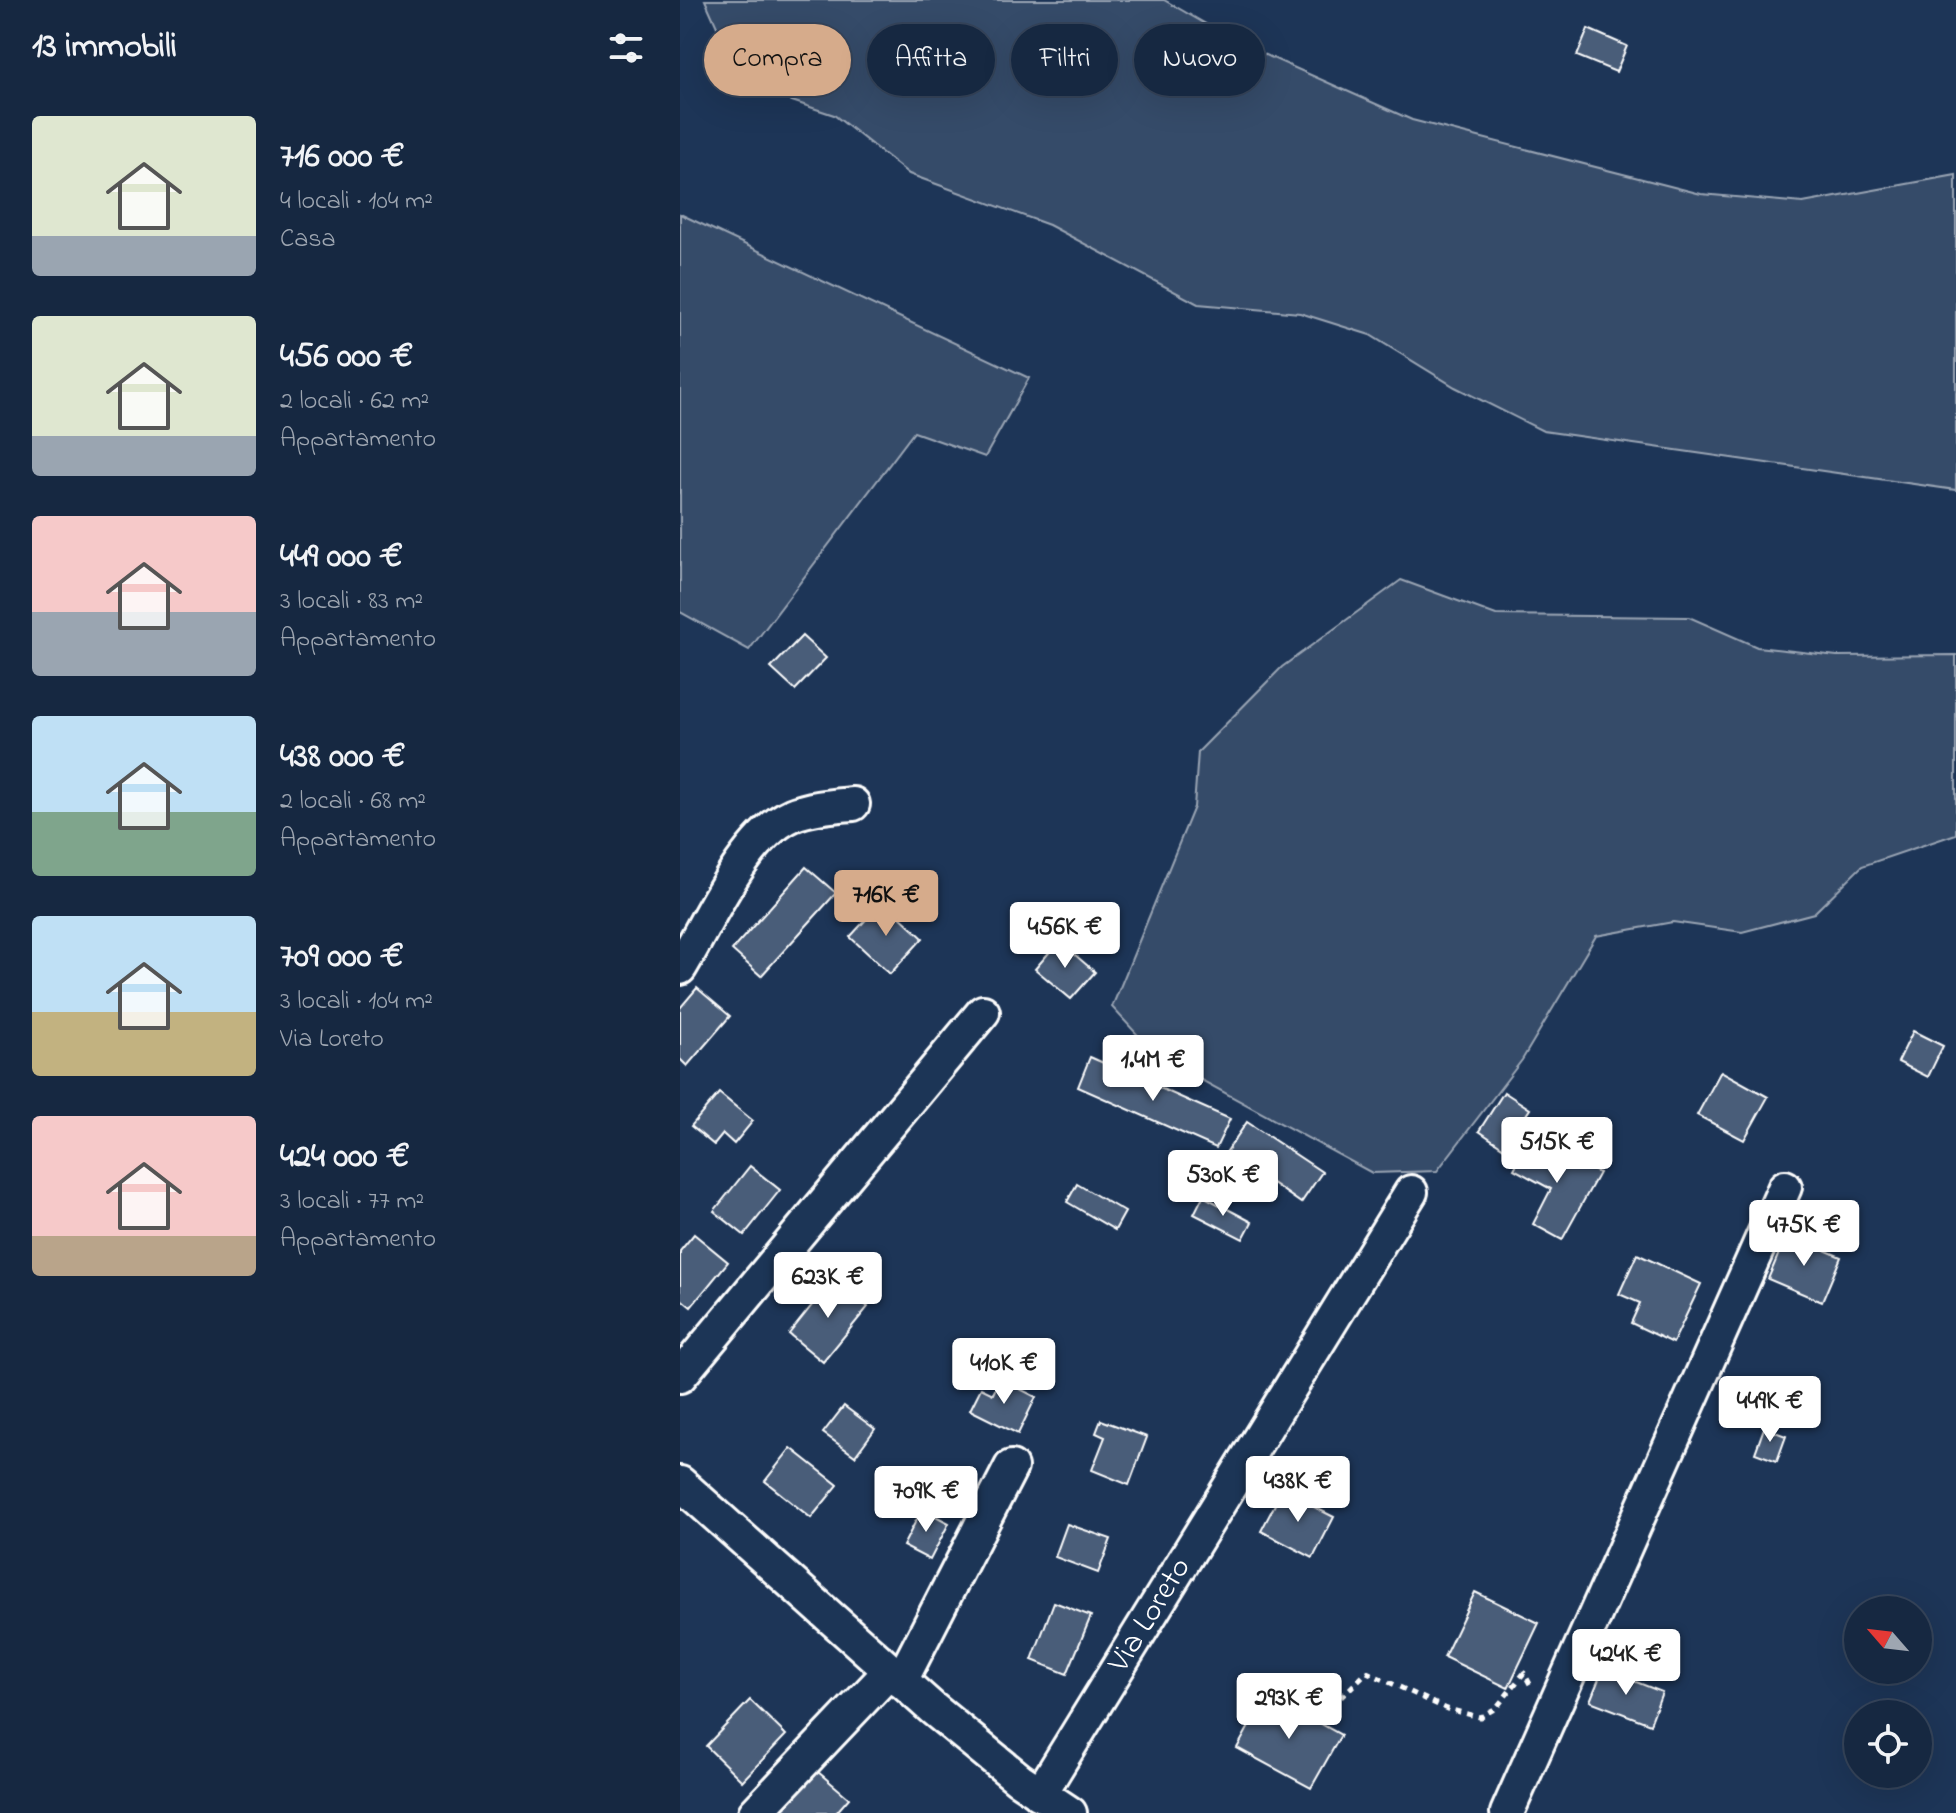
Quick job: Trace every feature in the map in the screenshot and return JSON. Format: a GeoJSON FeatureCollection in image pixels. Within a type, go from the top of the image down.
{"type":"FeatureCollection","features":[{"type":"Feature","properties":{"kind":"street"},"geometry":{"type":"LineString","coordinates":[[680,968],[744,862],[769,830],[805,811],[853,804]]}},
{"type":"Feature","properties":{"kind":"street"},"geometry":{"type":"LineString","coordinates":[[680,1376],[983,1012]]}},
{"type":"Feature","properties":{"kind":"street"},"geometry":{"type":"LineString","coordinates":[[1507,1813],[1785,1187]]}},
{"type":"Feature","properties":{"kind":"street","name":"Via Loreto"},"geometry":{"type":"LineString","coordinates":[[1040,1794],[1411,1192]]}},
{"type":"Feature","properties":{"kind":"street"},"geometry":{"type":"LineString","coordinates":[[755,1813],[896,1676],[1011,1467]]}},
{"type":"Feature","properties":{"kind":"street"},"geometry":{"type":"LineString","coordinates":[[680,1483],[896,1676],[1040,1794],[1070,1813]]}},
{"type":"Feature","properties":{"kind":"path"},"geometry":{"type":"LineString","coordinates":[[1328,1717],[1335,1703],[1367,1672],[1447,1709],[1480,1717],[1496,1708],[1524,1673],[1531,1685],[1529,1695]]}},
{"type":"Feature","properties":{"kind":"shaded area"},"geometry":{"type":"Polygon","coordinates":[[[705,0],[1164,0],[1206,24],[1134,24],[1134,96],[1265,96],[1265,55],[1412,120],[1701,194],[1803,203],[1956,175],[1956,490],[1543,431],[1455,387],[1370,335],[1300,313],[1198,304],[1049,225],[909,174],[834,115],[782,96],[851,96],[851,24],[716,24],[705,0]]]}},
{"type":"Feature","properties":{"kind":"shaded area"},"geometry":{"type":"Polygon","coordinates":[[[680,214],[1029,378],[985,457],[914,432],[749,650],[680,612],[680,214]]]}},
{"type":"Feature","properties":{"kind":"shaded area"},"geometry":{"type":"Polygon","coordinates":[[[1401,580],[1496,615],[1689,617],[1757,647],[1837,656],[1956,655],[1956,834],[1862,866],[1814,913],[1742,932],[1673,922],[1596,936],[1522,1060],[1437,1171],[1372,1173],[1157,1056],[1112,1007],[1194,807],[1198,752],[1282,667],[1401,580]]]}},
{"type":"Feature","properties":{"kind":"building"},"geometry":{"type":"Polygon","coordinates":[[[1588,29],[1627,46],[1616,72],[1577,56],[1588,29]]]}},
{"type":"Feature","properties":{"kind":"building"},"geometry":{"type":"Polygon","coordinates":[[[802,636],[826,658],[795,690],[771,668],[802,636]]]}},
{"type":"Feature","properties":{"kind":"building"},"geometry":{"type":"Polygon","coordinates":[[[806,867],[836,893],[761,976],[732,950],[806,867]]]}},
{"type":"Feature","properties":{"kind":"building"},"geometry":{"type":"Polygon","coordinates":[[[883,901],[923,938],[890,974],[850,937],[883,901]]]}},
{"type":"Feature","properties":{"kind":"building"},"geometry":{"type":"Polygon","coordinates":[[[1059,941],[1095,972],[1071,999],[1035,969],[1059,941]]]}},
{"type":"Feature","properties":{"kind":"building"},"geometry":{"type":"Polygon","coordinates":[[[697,988],[730,1016],[687,1066],[680,1059],[680,1008],[697,988]]]}},
{"type":"Feature","properties":{"kind":"building"},"geometry":{"type":"Polygon","coordinates":[[[1913,1031],[1943,1046],[1928,1077],[1898,1062],[1913,1031]]]}},
{"type":"Feature","properties":{"kind":"building"},"geometry":{"type":"Polygon","coordinates":[[[1090,1057],[1230,1119],[1216,1148],[1078,1087],[1090,1057]]]}},
{"type":"Feature","properties":{"kind":"building"},"geometry":{"type":"Polygon","coordinates":[[[1721,1071],[1768,1097],[1744,1140],[1697,1115],[1721,1071]]]}},
{"type":"Feature","properties":{"kind":"building"},"geometry":{"type":"Polygon","coordinates":[[[1504,1092],[1530,1109],[1504,1148],[1479,1131],[1504,1092]]]}},
{"type":"Feature","properties":{"kind":"building"},"geometry":{"type":"Polygon","coordinates":[[[719,1093],[753,1121],[734,1144],[723,1134],[714,1145],[691,1126],[719,1093]]]}},
{"type":"Feature","properties":{"kind":"building"},"geometry":{"type":"Polygon","coordinates":[[[1247,1122],[1322,1172],[1301,1203],[1265,1178],[1257,1189],[1219,1163],[1247,1122]]]}},
{"type":"Feature","properties":{"kind":"building"},"geometry":{"type":"Polygon","coordinates":[[[1532,1136],[1599,1173],[1562,1240],[1533,1224],[1551,1189],[1514,1169],[1532,1136]]]}},
{"type":"Feature","properties":{"kind":"building"},"geometry":{"type":"Polygon","coordinates":[[[750,1166],[780,1190],[744,1235],[714,1211],[750,1166]]]}},
{"type":"Feature","properties":{"kind":"building"},"geometry":{"type":"Polygon","coordinates":[[[1077,1184],[1125,1212],[1115,1230],[1067,1202],[1077,1184]]]}},
{"type":"Feature","properties":{"kind":"building"},"geometry":{"type":"Polygon","coordinates":[[[1203,1196],[1252,1222],[1243,1239],[1194,1214],[1203,1196]]]}},
{"type":"Feature","properties":{"kind":"building"},"geometry":{"type":"Polygon","coordinates":[[[694,1234],[728,1262],[691,1307],[680,1298],[680,1251],[694,1234]]]}},
{"type":"Feature","properties":{"kind":"building"},"geometry":{"type":"Polygon","coordinates":[[[1787,1234],[1841,1257],[1822,1302],[1768,1279],[1787,1234]]]}},
{"type":"Feature","properties":{"kind":"building"},"geometry":{"type":"Polygon","coordinates":[[[1637,1254],[1701,1284],[1673,1343],[1631,1323],[1640,1303],[1619,1294],[1637,1254]]]}},
{"type":"Feature","properties":{"kind":"building"},"geometry":{"type":"Polygon","coordinates":[[[833,1279],[868,1307],[823,1362],[789,1334],[833,1279]]]}},
{"type":"Feature","properties":{"kind":"building"},"geometry":{"type":"Polygon","coordinates":[[[1000,1379],[1036,1397],[1018,1434],[970,1410],[981,1388],[993,1394],[1000,1379]]]}},
{"type":"Feature","properties":{"kind":"building"},"geometry":{"type":"Polygon","coordinates":[[[844,1406],[875,1429],[855,1456],[823,1433],[844,1406]]]}},
{"type":"Feature","properties":{"kind":"building"},"geometry":{"type":"Polygon","coordinates":[[[1101,1420],[1147,1437],[1129,1485],[1092,1470],[1105,1437],[1096,1433],[1101,1420]]]}},
{"type":"Feature","properties":{"kind":"building"},"geometry":{"type":"Polygon","coordinates":[[[1764,1428],[1786,1436],[1777,1461],[1755,1453],[1764,1428]]]}},
{"type":"Feature","properties":{"kind":"building"},"geometry":{"type":"Polygon","coordinates":[[[791,1448],[838,1485],[811,1518],[765,1481],[791,1448]]]}},
{"type":"Feature","properties":{"kind":"building"},"geometry":{"type":"Polygon","coordinates":[[[1282,1491],[1334,1517],[1313,1558],[1261,1531],[1282,1491]]]}},
{"type":"Feature","properties":{"kind":"building"},"geometry":{"type":"Polygon","coordinates":[[[922,1509],[949,1523],[930,1560],[903,1546],[922,1509]]]}},
{"type":"Feature","properties":{"kind":"building"},"geometry":{"type":"Polygon","coordinates":[[[1067,1524],[1111,1539],[1098,1573],[1055,1557],[1067,1524]]]}},
{"type":"Feature","properties":{"kind":"building"},"geometry":{"type":"Polygon","coordinates":[[[1475,1592],[1539,1623],[1508,1688],[1444,1657],[1475,1592]]]}},
{"type":"Feature","properties":{"kind":"building"},"geometry":{"type":"Polygon","coordinates":[[[1054,1602],[1091,1616],[1067,1674],[1032,1660],[1054,1602]]]}},
{"type":"Feature","properties":{"kind":"building"},"geometry":{"type":"Polygon","coordinates":[[[1603,1669],[1662,1692],[1650,1724],[1590,1701],[1603,1669]]]}},
{"type":"Feature","properties":{"kind":"building"},"geometry":{"type":"Polygon","coordinates":[[[1267,1694],[1341,1735],[1311,1788],[1237,1748],[1267,1694]]]}},
{"type":"Feature","properties":{"kind":"building"},"geometry":{"type":"Polygon","coordinates":[[[750,1700],[786,1735],[742,1781],[706,1746],[750,1700]]]}},
{"type":"Feature","properties":{"kind":"building"},"geometry":{"type":"Polygon","coordinates":[[[805,1761],[849,1798],[836,1813],[778,1813],[768,1805],[805,1761]]]}}]}
